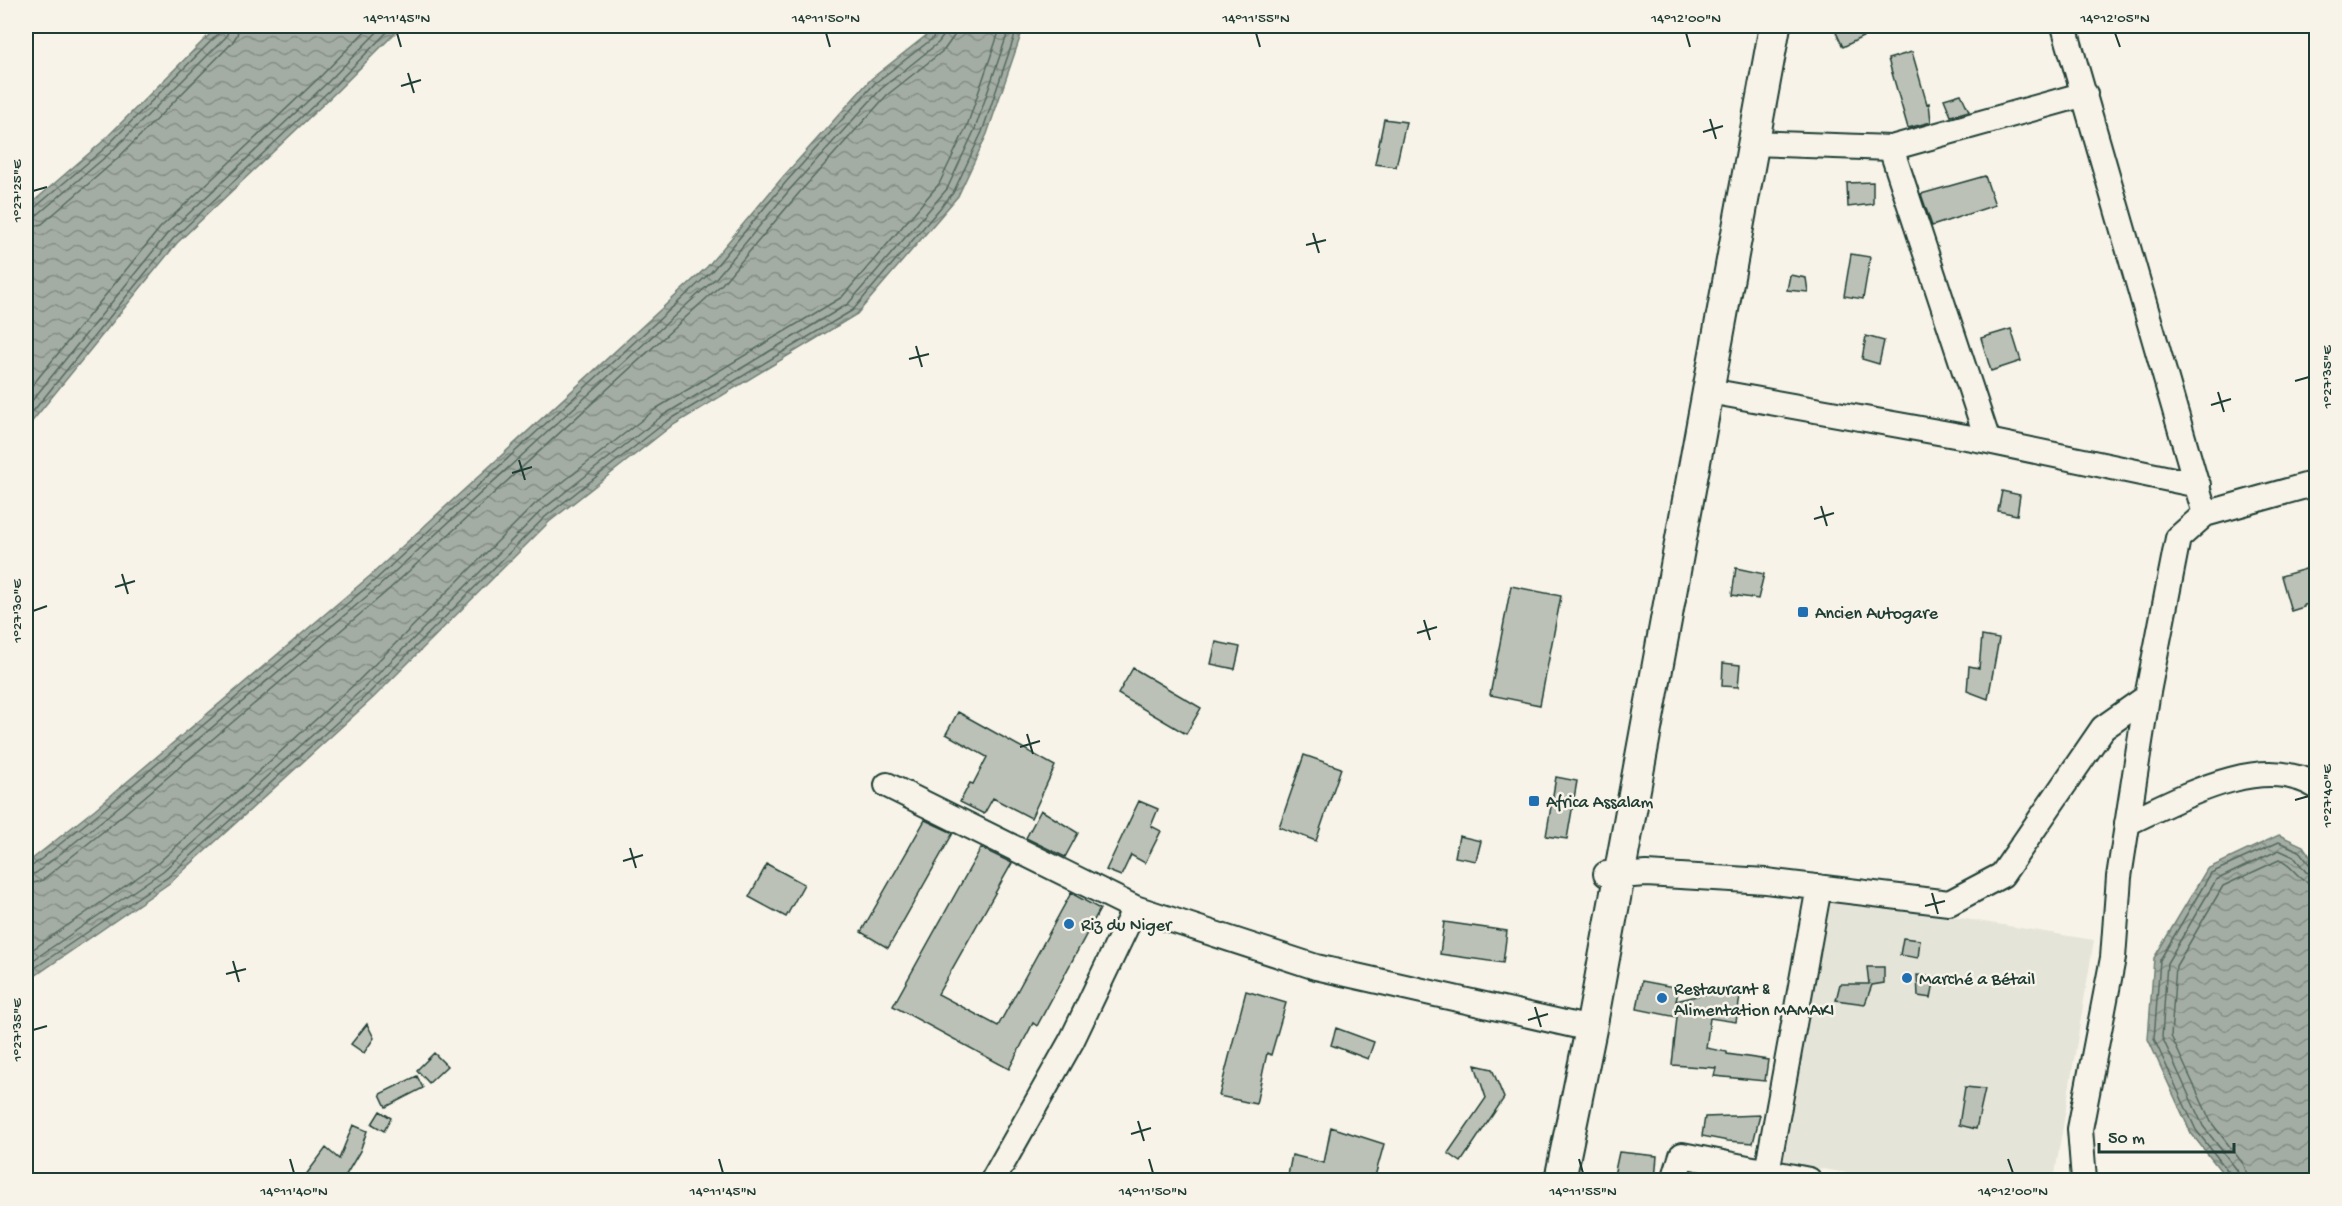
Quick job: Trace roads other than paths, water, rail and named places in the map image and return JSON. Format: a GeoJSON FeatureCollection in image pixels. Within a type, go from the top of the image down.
{"type":"FeatureCollection","features":[{"type":"Feature","properties":{"kind":"main road"},"geometry":{"type":"LineString","coordinates":[[1560,1180],[1761,26]]}},
{"type":"Feature","properties":{"kind":"main road"},"geometry":{"type":"LineString","coordinates":[[1612,875],[1709,391],[1752,143],[1775,26]]}},
{"type":"Feature","properties":{"kind":"main road"},"geometry":{"type":"LineString","coordinates":[[1546,1180],[1585,1028]]}},
{"type":"Feature","properties":{"kind":"street"},"geometry":{"type":"LineString","coordinates":[[2064,26],[2205,514]]}},
{"type":"Feature","properties":{"kind":"street"},"geometry":{"type":"LineString","coordinates":[[1752,143],[1892,148],[2085,94]]}},
{"type":"Feature","properties":{"kind":"street"},"geometry":{"type":"LineString","coordinates":[[1892,148],[1988,441]]}},
{"type":"Feature","properties":{"kind":"street"},"geometry":{"type":"LineString","coordinates":[[1709,391],[1988,441],[2198,485]]}},
{"type":"Feature","properties":{"kind":"street"},"geometry":{"type":"LineString","coordinates":[[2084,1180],[2080,1128],[2113,958],[2119,878],[2127,823],[2147,697],[2178,538],[2205,514],[2316,483]]}},
{"type":"Feature","properties":{"kind":"street"},"geometry":{"type":"LineString","coordinates":[[1612,875],[1646,874],[1766,881],[1949,903],[2002,875],[2103,728],[2147,697]]}},
{"type":"Feature","properties":{"kind":"street"},"geometry":{"type":"LineString","coordinates":[[2127,823],[2185,796],[2235,778],[2273,774],[2306,779],[2316,786]]}},
{"type":"Feature","properties":{"kind":"street"},"geometry":{"type":"LineString","coordinates":[[887,785],[1135,908],[1316,967],[1585,1028]]}},
{"type":"Feature","properties":{"kind":"street"},"geometry":{"type":"LineString","coordinates":[[1767,1172],[1819,887]]}},
{"type":"Feature","properties":{"kind":"street"},"geometry":{"type":"LineString","coordinates":[[993,1180],[1072,1040],[1135,908]]}},
{"type":"Feature","properties":{"kind":"street"},"geometry":{"type":"LineString","coordinates":[[1674,1180],[1682,1155],[1809,1180]]}},
{"type":"Feature","properties":{"kind":"water"},"geometry":{"type":"Polygon","coordinates":[[[218,26],[402,26],[177,243],[26,429],[26,208],[101,143],[218,26]]]}},
{"type":"Feature","properties":{"kind":"water"},"geometry":{"type":"Polygon","coordinates":[[[934,26],[1024,26],[987,134],[958,196],[857,314],[670,427],[549,522],[373,698],[171,882],[26,982],[26,864],[95,809],[370,576],[707,267],[782,178],[871,79],[928,34],[934,26]]]}},
{"type":"Feature","properties":{"kind":"water"},"geometry":{"type":"Polygon","coordinates":[[[2279,835],[2303,846],[2316,865],[2316,1180],[2228,1180],[2191,1133],[2148,1039],[2154,958],[2207,869],[2279,835]]]}},
{"type":"Feature","properties":{"kind":"place","name":"Ancien Autogare"},"geometry":{"type":"Point","coordinates":[1803,612]}},
{"type":"Feature","properties":{"kind":"place","name":"Africa Assalam"},"geometry":{"type":"Point","coordinates":[1534,801]}},
{"type":"Feature","properties":{"kind":"place","name":"Riz du Niger"},"geometry":{"type":"Point","coordinates":[1069,924]}},
{"type":"Feature","properties":{"kind":"place","name":"Marché a Bétail"},"geometry":{"type":"Point","coordinates":[1907,978]}},
{"type":"Feature","properties":{"kind":"place","name":"Restaurant & Alimentation MAMAKI"},"geometry":{"type":"Point","coordinates":[1662,998]}}]}
